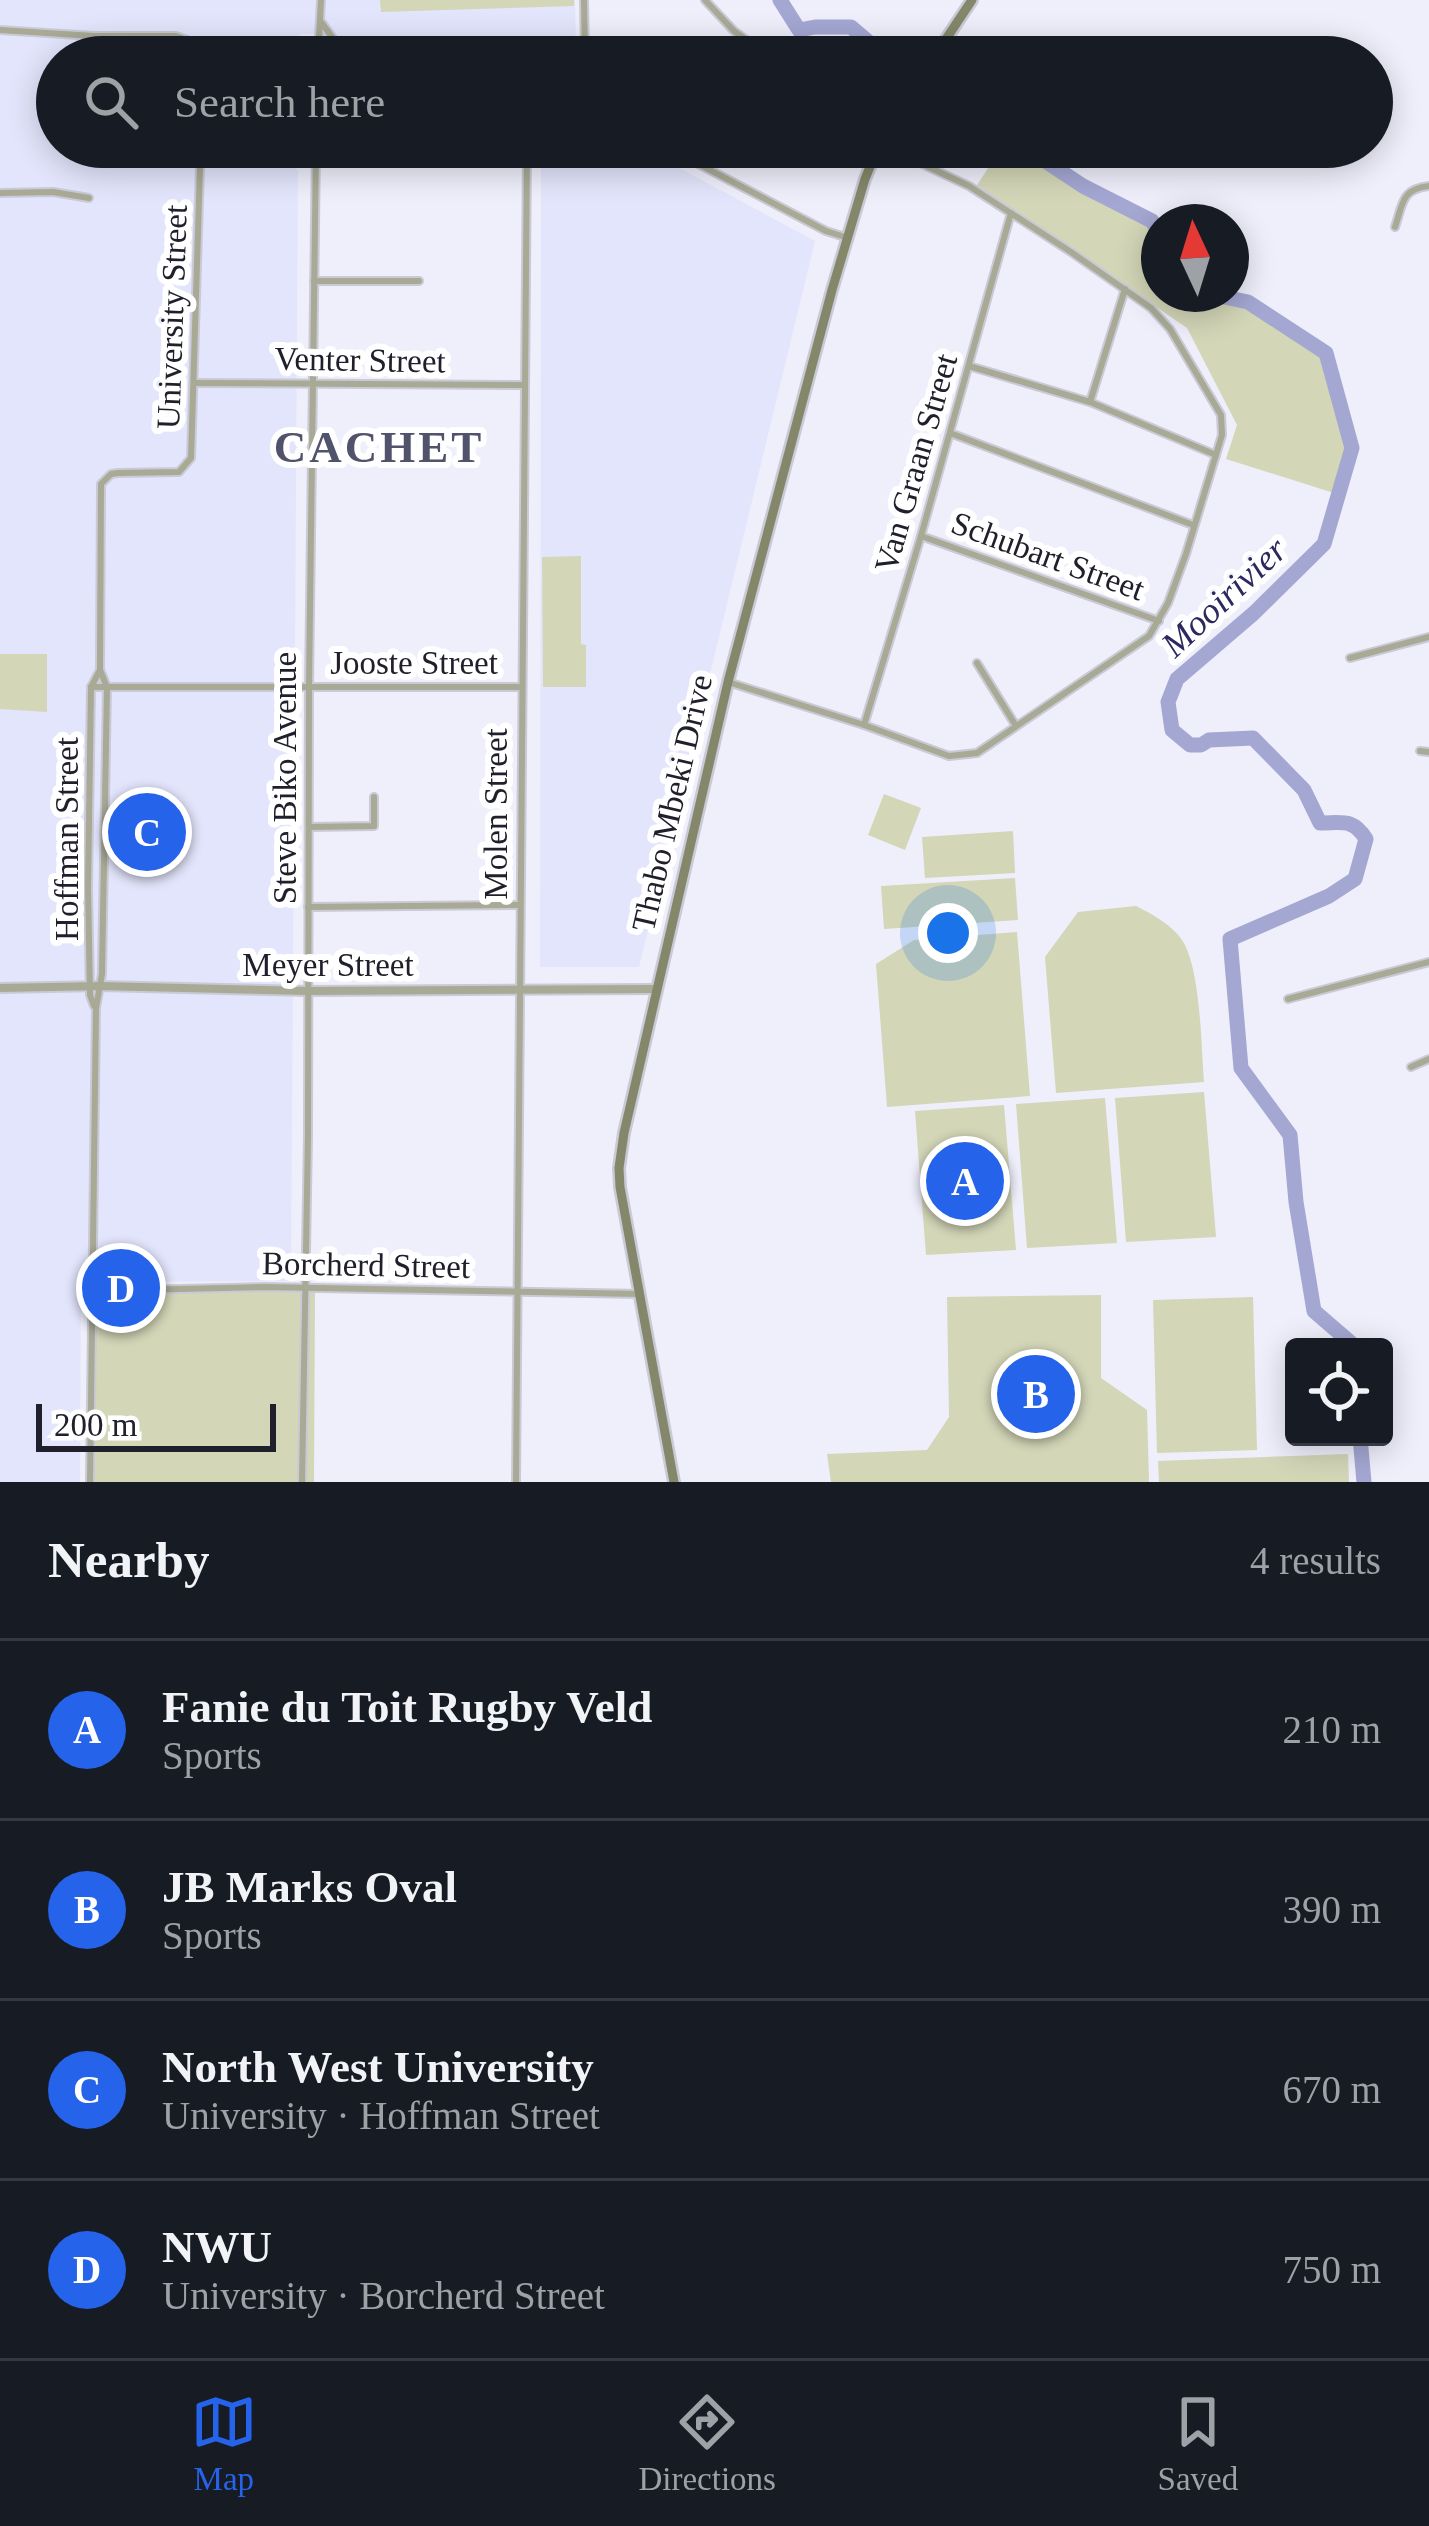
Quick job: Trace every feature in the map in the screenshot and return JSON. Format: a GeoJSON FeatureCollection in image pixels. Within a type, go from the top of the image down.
{"type":"FeatureCollection","features":[{"type":"Feature","properties":{"kind":"main road"},"geometry":{"type":"LineString","coordinates":[[948,36],[972,0]]}},
{"type":"Feature","properties":{"kind":"main road","name":"Thabo Mbeki Drive"},"geometry":{"type":"LineString","coordinates":[[674,1482],[619,1168],[728,682],[871,168]]}},
{"type":"Feature","properties":{"kind":"street"},"geometry":{"type":"LineString","coordinates":[[320,36],[321,0]]}},
{"type":"Feature","properties":{"kind":"street"},"geometry":{"type":"LineString","coordinates":[[584,0],[585,36]]}},
{"type":"Feature","properties":{"kind":"street"},"geometry":{"type":"LineString","coordinates":[[705,0],[741,36]]}},
{"type":"Feature","properties":{"kind":"street"},"geometry":{"type":"LineString","coordinates":[[321,20],[332,36]]}},
{"type":"Feature","properties":{"kind":"street"},"geometry":{"type":"LineString","coordinates":[[0,30],[176,36]]}},
{"type":"Feature","properties":{"kind":"street","name":"University Street"},"geometry":{"type":"LineString","coordinates":[[101,492],[101,484],[111,474],[178,472],[191,458],[200,168]]}},
{"type":"Feature","properties":{"kind":"street","name":"Steve Biko Avenue"},"geometry":{"type":"LineString","coordinates":[[302,1482],[316,168]]}},
{"type":"Feature","properties":{"kind":"street","name":"Molen Street"},"geometry":{"type":"LineString","coordinates":[[516,1482],[526,168]]}},
{"type":"Feature","properties":{"kind":"street"},"geometry":{"type":"LineString","coordinates":[[706,168],[848,238]]}},
{"type":"Feature","properties":{"kind":"street"},"geometry":{"type":"LineString","coordinates":[[728,682],[950,756],[976,753],[1133,649],[1159,621],[1195,525],[1222,435],[1221,415],[1171,329],[1151,308],[969,186],[927,168]]}},
{"type":"Feature","properties":{"kind":"street"},"geometry":{"type":"LineString","coordinates":[[1395,227],[1408,194],[1429,186]]}},
{"type":"Feature","properties":{"kind":"street"},"geometry":{"type":"LineString","coordinates":[[0,193],[52,192],[89,198]]}},
{"type":"Feature","properties":{"kind":"street","name":"Van Graan Street"},"geometry":{"type":"LineString","coordinates":[[864,725],[1010,213]]}},
{"type":"Feature","properties":{"kind":"street"},"geometry":{"type":"LineString","coordinates":[[314,280],[419,281]]}},
{"type":"Feature","properties":{"kind":"street"},"geometry":{"type":"LineString","coordinates":[[1090,402],[1125,289]]}},
{"type":"Feature","properties":{"kind":"street"},"geometry":{"type":"LineString","coordinates":[[969,366],[1090,402],[1216,455]]}},
{"type":"Feature","properties":{"kind":"street","name":"Venter Street"},"geometry":{"type":"LineString","coordinates":[[194,383],[525,386]]}},
{"type":"Feature","properties":{"kind":"street"},"geometry":{"type":"LineString","coordinates":[[950,433],[1195,525]]}},
{"type":"Feature","properties":{"kind":"street","name":"Hoffman Street"},"geometry":{"type":"LineString","coordinates":[[95,986],[107,687],[100,670],[101,492]]}},
{"type":"Feature","properties":{"kind":"street","name":"Schubart Street"},"geometry":{"type":"LineString","coordinates":[[921,536],[1159,621]]}},
{"type":"Feature","properties":{"kind":"street"},"geometry":{"type":"LineString","coordinates":[[1350,658],[1429,637]]}},
{"type":"Feature","properties":{"kind":"street"},"geometry":{"type":"LineString","coordinates":[[977,663],[1016,726]]}},
{"type":"Feature","properties":{"kind":"street","name":"Hoffman Street"},"geometry":{"type":"LineString","coordinates":[[90,1482],[95,1008],[92,687],[100,670]]}},
{"type":"Feature","properties":{"kind":"street","name":"Jooste Street"},"geometry":{"type":"LineString","coordinates":[[92,687],[521,687]]}},
{"type":"Feature","properties":{"kind":"street"},"geometry":{"type":"LineString","coordinates":[[309,827],[374,826],[374,797]]}},
{"type":"Feature","properties":{"kind":"street"},"geometry":{"type":"LineString","coordinates":[[308,907],[519,905]]}},
{"type":"Feature","properties":{"kind":"street"},"geometry":{"type":"LineString","coordinates":[[1288,999],[1429,962]]}},
{"type":"Feature","properties":{"kind":"street","name":"Meyer Street"},"geometry":{"type":"LineString","coordinates":[[0,988],[656,989]]}},
{"type":"Feature","properties":{"kind":"street"},"geometry":{"type":"LineString","coordinates":[[1411,1066],[1429,1059]]}},
{"type":"Feature","properties":{"kind":"street","name":"Borcherd Street"},"geometry":{"type":"LineString","coordinates":[[92,1291],[640,1294]]}},
{"type":"Feature","properties":{"kind":"shaded area"},"geometry":{"type":"Polygon","coordinates":[[[0,0],[575,0],[576,36],[36,36],[36,168],[296,168],[298,172],[291,1281],[81,1282],[80,1482],[0,1482],[0,0]]]}},
{"type":"Feature","properties":{"kind":"shaded area"},"geometry":{"type":"Polygon","coordinates":[[[541,168],[679,168],[815,241],[639,967],[540,967],[541,168]]]}},
{"type":"Feature","properties":{"kind":"green space"},"geometry":{"type":"Polygon","coordinates":[[[380,0],[574,0],[574,6],[381,12],[380,0]]]}},
{"type":"Feature","properties":{"kind":"green space"},"geometry":{"type":"Polygon","coordinates":[[[988,168],[1056,168],[1141,215],[1141,297],[977,185],[988,168]]]}},
{"type":"Feature","properties":{"kind":"green space"},"geometry":{"type":"Polygon","coordinates":[[[1249,303],[1326,353],[1352,448],[1337,494],[1226,459],[1237,425],[1187,328],[1164,312],[1249,312],[1249,303]]]}},
{"type":"Feature","properties":{"kind":"green space"},"geometry":{"type":"Polygon","coordinates":[[[581,556],[586,687],[543,687],[542,557],[581,556]]]}},
{"type":"Feature","properties":{"kind":"green space"},"geometry":{"type":"Polygon","coordinates":[[[0,654],[47,654],[47,712],[0,709],[0,654]]]}},
{"type":"Feature","properties":{"kind":"green space"},"geometry":{"type":"Polygon","coordinates":[[[884,794],[921,808],[905,850],[868,835],[884,794]]]}},
{"type":"Feature","properties":{"kind":"green space"},"geometry":{"type":"Polygon","coordinates":[[[1013,831],[1015,873],[925,878],[922,837],[1013,831]]]}},
{"type":"Feature","properties":{"kind":"green space"},"geometry":{"type":"Polygon","coordinates":[[[1015,878],[1018,920],[884,929],[881,886],[1015,878]]]}},
{"type":"Feature","properties":{"kind":"green space"},"geometry":{"type":"Polygon","coordinates":[[[1136,906],[1173,929],[1188,953],[1199,1008],[1204,1082],[1056,1093],[1045,957],[1078,912],[1136,906]]]}},
{"type":"Feature","properties":{"kind":"green space"},"geometry":{"type":"Polygon","coordinates":[[[1017,932],[1030,1096],[887,1107],[876,964],[914,940],[1017,932]]]}},
{"type":"Feature","properties":{"kind":"green space"},"geometry":{"type":"Polygon","coordinates":[[[1204,1092],[1216,1237],[1126,1242],[1115,1098],[1204,1092]]]}},
{"type":"Feature","properties":{"kind":"green space"},"geometry":{"type":"Polygon","coordinates":[[[1105,1098],[1117,1243],[1027,1248],[1016,1104],[1105,1098]]]}},
{"type":"Feature","properties":{"kind":"green space"},"geometry":{"type":"Polygon","coordinates":[[[1004,1105],[1016,1250],[926,1255],[915,1111],[1004,1105]]]}},
{"type":"Feature","properties":{"kind":"green space"},"geometry":{"type":"Polygon","coordinates":[[[96,1288],[315,1289],[314,1482],[95,1482],[96,1288]]]}},
{"type":"Feature","properties":{"kind":"green space"},"geometry":{"type":"Polygon","coordinates":[[[1101,1295],[1101,1378],[1147,1410],[1149,1482],[831,1482],[827,1454],[927,1450],[949,1417],[947,1297],[1101,1295]]]}},
{"type":"Feature","properties":{"kind":"green space"},"geometry":{"type":"Polygon","coordinates":[[[1253,1297],[1257,1450],[1157,1453],[1153,1300],[1253,1297]]]}},
{"type":"Feature","properties":{"kind":"green space"},"geometry":{"type":"Polygon","coordinates":[[[1348,1454],[1349,1482],[1159,1482],[1158,1461],[1348,1454]]]}},
{"type":"Feature","properties":{"kind":"waterway","name":"Mooirivier"},"geometry":{"type":"LineString","coordinates":[[780,0],[799,30],[851,27],[862,36]]}},
{"type":"Feature","properties":{"kind":"waterway","name":"Mooirivier"},"geometry":{"type":"LineString","coordinates":[[1056,168],[1141,215]]}},
{"type":"Feature","properties":{"kind":"waterway","name":"Mooirivier"},"geometry":{"type":"LineString","coordinates":[[1249,303],[1326,353],[1352,448],[1324,544],[1177,679],[1168,702],[1172,730],[1190,745],[1253,738],[1304,790],[1320,823],[1352,825],[1366,839],[1355,879],[1329,896],[1230,939],[1241,1068],[1290,1135],[1314,1311],[1345,1338]]}},
{"type":"Feature","properties":{"kind":"waterway","name":"Mooirivier"},"geometry":{"type":"LineString","coordinates":[[1361,1446],[1364,1482]]}},
{"type":"Feature","properties":{"kind":"place","name":"North West University"},"geometry":{"type":"Point","coordinates":[147,832]}},
{"type":"Feature","properties":{"kind":"place","name":"Fanie du Toit Rugby Veld"},"geometry":{"type":"Point","coordinates":[965,1181]}},
{"type":"Feature","properties":{"kind":"place","name":"NWU"},"geometry":{"type":"Point","coordinates":[121,1288]}},
{"type":"Feature","properties":{"kind":"place","name":"JB Marks Oval"},"geometry":{"type":"Point","coordinates":[1036,1394]}},
{"type":"Feature","properties":{"kind":"district","name":"CACHET"},"geometry":{"type":"Point","coordinates":[379,447]}}]}
